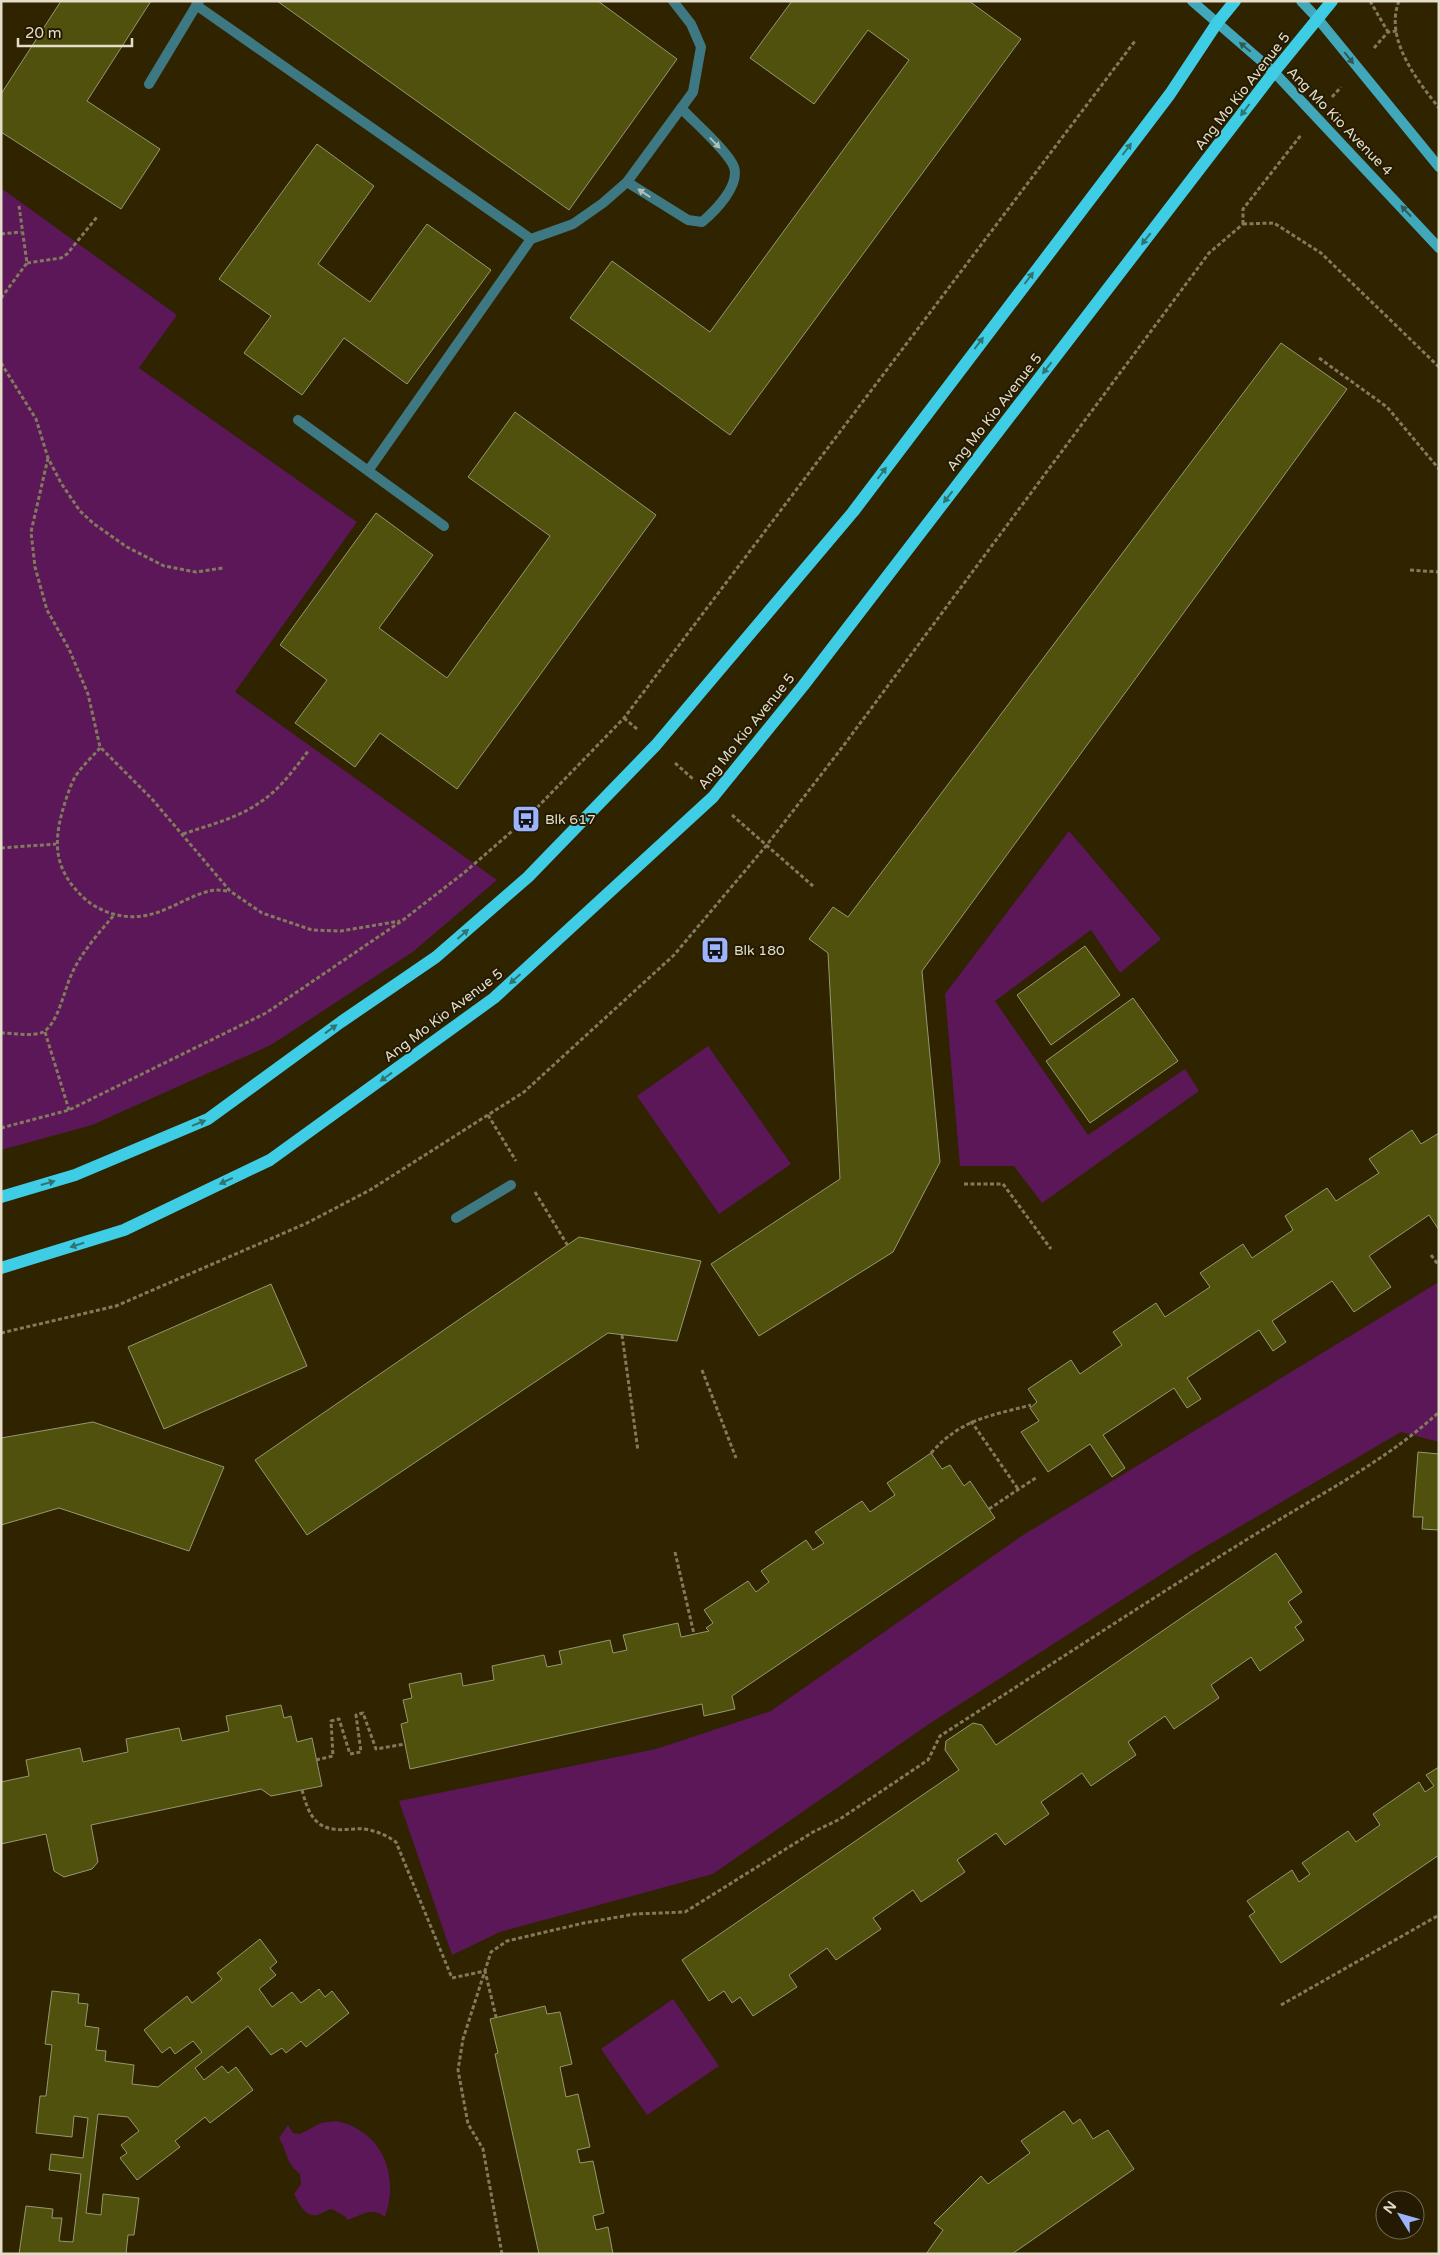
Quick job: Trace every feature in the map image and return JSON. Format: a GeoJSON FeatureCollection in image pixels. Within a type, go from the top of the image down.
{"type":"FeatureCollection","features":[{"type":"Feature","properties":{"kind":"main road","name":"Ang Mo Kio Avenue 4"},"geometry":{"type":"LineString","coordinates":[[1192,1],[1274,72],[1439,248]]}},
{"type":"Feature","properties":{"kind":"main road"},"geometry":{"type":"LineString","coordinates":[[1,1197],[75,1175],[208,1119],[341,1022],[436,957],[528,876],[656,745],[853,512],[1170,94],[1217,23],[1235,1]]}},
{"type":"Feature","properties":{"kind":"main road"},"geometry":{"type":"LineString","coordinates":[[1301,1],[1318,19],[1439,167]]}},
{"type":"Feature","properties":{"kind":"main road","name":"Ang Mo Kio Avenue 5"},"geometry":{"type":"LineString","coordinates":[[1,1268],[124,1230],[270,1160],[494,998],[713,797],[809,678],[1274,72],[1332,1]]}},
{"type":"Feature","properties":{"kind":"lane"},"geometry":{"type":"LineString","coordinates":[[368,471],[531,239],[573,224],[603,203],[627,182],[693,92],[702,47],[692,24],[673,1]]}},
{"type":"Feature","properties":{"kind":"lane"},"geometry":{"type":"LineString","coordinates":[[149,84],[198,3],[531,239]]}},
{"type":"Feature","properties":{"kind":"lane"},"geometry":{"type":"LineString","coordinates":[[627,182],[688,220],[702,222],[722,204],[735,178],[734,167],[721,149],[682,108]]}},
{"type":"Feature","properties":{"kind":"lane"},"geometry":{"type":"LineString","coordinates":[[298,420],[444,526]]}},
{"type":"Feature","properties":{"kind":"lane"},"geometry":{"type":"LineString","coordinates":[[456,1218],[511,1185]]}},
{"type":"Feature","properties":{"kind":"path"},"geometry":{"type":"LineString","coordinates":[[1370,1],[1388,32]]}},
{"type":"Feature","properties":{"kind":"path"},"geometry":{"type":"LineString","coordinates":[[1399,1],[1395,11],[1398,44],[1420,84],[1439,108]]}},
{"type":"Feature","properties":{"kind":"path"},"geometry":{"type":"LineString","coordinates":[[1,1128],[69,1110],[266,1013],[403,920],[465,872],[526,819],[624,718],[1135,41]]}},
{"type":"Feature","properties":{"kind":"path"},"geometry":{"type":"LineString","coordinates":[[19,206],[27,263]]}},
{"type":"Feature","properties":{"kind":"path"},"geometry":{"type":"LineString","coordinates":[[1,298],[27,263],[60,258],[67,254],[97,217]]}},
{"type":"Feature","properties":{"kind":"path"},"geometry":{"type":"LineString","coordinates":[[1243,224],[1274,223],[1321,253],[1439,367]]}},
{"type":"Feature","properties":{"kind":"path"},"geometry":{"type":"LineString","coordinates":[[1,234],[22,232]]}},
{"type":"Feature","properties":{"kind":"path"},"geometry":{"type":"LineString","coordinates":[[1319,358],[1387,407],[1439,469]]}},
{"type":"Feature","properties":{"kind":"path"},"geometry":{"type":"LineString","coordinates":[[1,363],[36,419],[48,458],[61,483],[80,511],[94,524],[127,547],[164,566],[196,572],[223,568]]}},
{"type":"Feature","properties":{"kind":"path"},"geometry":{"type":"LineString","coordinates":[[48,458],[31,532],[34,567],[47,610],[69,649],[86,688],[100,748],[152,799],[230,891],[262,913],[312,930],[341,931],[403,920]]}},
{"type":"Feature","properties":{"kind":"path"},"geometry":{"type":"LineString","coordinates":[[1410,570],[1439,572]]}},
{"type":"Feature","properties":{"kind":"path"},"geometry":{"type":"LineString","coordinates":[[656,745],[813,886]]}},
{"type":"Feature","properties":{"kind":"path"},"geometry":{"type":"LineString","coordinates":[[100,748],[75,777],[60,821],[56,844],[60,867],[72,887],[91,904],[114,915],[142,916],[172,907],[212,890],[230,891]]}},
{"type":"Feature","properties":{"kind":"path"},"geometry":{"type":"LineString","coordinates":[[183,834],[231,817],[262,801],[288,777],[309,750]]}},
{"type":"Feature","properties":{"kind":"path"},"geometry":{"type":"LineString","coordinates":[[1,848],[56,844]]}},
{"type":"Feature","properties":{"kind":"path"},"geometry":{"type":"LineString","coordinates":[[1,1033],[35,1034],[45,1032],[53,1022],[70,976],[90,944],[114,915]]}},
{"type":"Feature","properties":{"kind":"path"},"geometry":{"type":"LineString","coordinates":[[45,1032],[69,1110]]}},
{"type":"Feature","properties":{"kind":"path"},"geometry":{"type":"LineString","coordinates":[[964,1184],[1003,1184],[1051,1249]]}},
{"type":"Feature","properties":{"kind":"path"},"geometry":{"type":"LineString","coordinates":[[1431,1255],[1439,1266]]}},
{"type":"Feature","properties":{"kind":"path"},"geometry":{"type":"LineString","coordinates":[[622,1335],[638,1451]]}},
{"type":"Feature","properties":{"kind":"path"},"geometry":{"type":"LineString","coordinates":[[702,1370],[736,1458]]}},
{"type":"Feature","properties":{"kind":"path"},"geometry":{"type":"LineString","coordinates":[[931,1453],[943,1440],[971,1421],[1031,1405]]}},
{"type":"Feature","properties":{"kind":"path"},"geometry":{"type":"LineString","coordinates":[[502,2254],[483,2149],[468,2124],[458,2070],[463,2039],[491,1952],[507,1941],[584,1923],[635,1914],[685,1912],[813,1832],[840,1819],[928,1760],[940,1736],[1259,1532],[1342,1482],[1415,1434],[1439,1412]]}},
{"type":"Feature","properties":{"kind":"path"},"geometry":{"type":"LineString","coordinates":[[971,1421],[1018,1489]]}},
{"type":"Feature","properties":{"kind":"path"},"geometry":{"type":"LineString","coordinates":[[989,1508],[1037,1477]]}},
{"type":"Feature","properties":{"kind":"path"},"geometry":{"type":"LineString","coordinates":[[675,1552],[694,1634]]}},
{"type":"Feature","properties":{"kind":"path"},"geometry":{"type":"LineString","coordinates":[[316,1760],[333,1756],[331,1721],[339,1719],[350,1754],[361,1752],[356,1715],[363,1713],[376,1749],[405,1744]]}},
{"type":"Feature","properties":{"kind":"path"},"geometry":{"type":"LineString","coordinates":[[302,1790],[308,1810],[317,1823],[332,1829],[363,1829],[382,1833],[396,1842],[452,1978],[485,1971]]}},
{"type":"Feature","properties":{"kind":"path"},"geometry":{"type":"LineString","coordinates":[[1281,2005],[1439,1915]]}},
{"type":"Feature","properties":{"kind":"path"},"geometry":{"type":"LineString","coordinates":[[485,1971],[496,2017]]}},
{"type":"Feature","properties":{"kind":"shaded area"},"geometry":{"type":"Polygon","coordinates":[[[1,188],[177,315],[139,368],[357,522],[235,692],[497,880],[414,951],[271,1045],[92,1125],[1,1150],[1,188]]]}},
{"type":"Feature","properties":{"kind":"shaded area"},"geometry":{"type":"Polygon","coordinates":[[[1069,831],[1161,939],[1120,973],[1091,930],[995,1001],[1088,1135],[1185,1069],[1199,1091],[1042,1203],[1014,1166],[960,1166],[945,994],[1069,831]]]}},
{"type":"Feature","properties":{"kind":"shaded area"},"geometry":{"type":"Polygon","coordinates":[[[708,1046],[791,1164],[719,1214],[637,1096],[708,1046]]]}},
{"type":"Feature","properties":{"kind":"shaded area"},"geometry":{"type":"Polygon","coordinates":[[[1439,1282],[1439,1442],[1401,1432],[1193,1554],[929,1724],[713,1874],[500,1932],[452,1955],[399,1801],[656,1749],[771,1711],[1020,1537],[1439,1282]]]}},
{"type":"Feature","properties":{"kind":"shaded area"},"geometry":{"type":"Polygon","coordinates":[[[673,1999],[719,2066],[647,2115],[601,2049],[673,1999]]]}},
{"type":"Feature","properties":{"kind":"shaded area"},"geometry":{"type":"Polygon","coordinates":[[[336,2121],[352,2126],[365,2134],[376,2144],[383,2157],[388,2171],[390,2186],[385,2217],[376,2212],[371,2212],[347,2220],[346,2217],[332,2209],[312,2215],[302,2209],[294,2194],[301,2184],[300,2174],[289,2161],[279,2138],[288,2125],[293,2133],[300,2134],[321,2123],[336,2121]]]}},
{"type":"Feature","properties":{"kind":"building"},"geometry":{"type":"Polygon","coordinates":[[[61,1],[151,1],[87,101],[160,149],[121,209],[1,132],[1,94],[61,1]]]}},
{"type":"Feature","properties":{"kind":"building"},"geometry":{"type":"Polygon","coordinates":[[[277,1],[598,1],[677,59],[569,210],[277,1]]]}},
{"type":"Feature","properties":{"kind":"building"},"geometry":{"type":"Polygon","coordinates":[[[792,1],[969,1],[1021,39],[730,435],[570,318],[612,261],[710,332],[909,60],[868,30],[814,104],[750,58],[792,1]]]}},
{"type":"Feature","properties":{"kind":"building"},"geometry":{"type":"Polygon","coordinates":[[[317,144],[374,186],[318,264],[370,302],[427,224],[491,270],[407,384],[344,338],[302,395],[244,353],[271,316],[219,279],[317,144]]]}},
{"type":"Feature","properties":{"kind":"building"},"geometry":{"type":"Polygon","coordinates":[[[1281,343],[1347,389],[922,971],[940,1162],[893,1252],[759,1336],[711,1264],[840,1179],[828,953],[809,939],[833,907],[848,917],[1281,343]]]}},
{"type":"Feature","properties":{"kind":"building"},"geometry":{"type":"Polygon","coordinates":[[[515,412],[656,515],[457,789],[380,733],[355,767],[295,723],[327,680],[280,645],[376,513],[433,555],[379,628],[447,678],[550,536],[468,477],[515,412]]]}},
{"type":"Feature","properties":{"kind":"building"},"geometry":{"type":"Polygon","coordinates":[[[1085,946],[1120,995],[1051,1045],[1017,995],[1085,946]]]}},
{"type":"Feature","properties":{"kind":"building"},"geometry":{"type":"Polygon","coordinates":[[[1133,998],[1178,1061],[1090,1123],[1046,1061],[1133,998]]]}},
{"type":"Feature","properties":{"kind":"building"},"geometry":{"type":"Polygon","coordinates":[[[1412,1130],[1421,1144],[1439,1133],[1439,1230],[1429,1215],[1369,1256],[1391,1287],[1354,1312],[1332,1281],[1272,1321],[1286,1342],[1273,1351],[1259,1330],[1187,1378],[1201,1399],[1187,1408],[1174,1388],[1103,1435],[1125,1468],[1112,1477],[1090,1444],[1048,1472],[1021,1432],[1039,1421],[1030,1408],[1037,1402],[1028,1389],[1071,1360],[1080,1374],[1122,1345],[1113,1332],[1156,1303],[1165,1317],[1210,1287],[1200,1273],[1243,1244],[1252,1258],[1293,1230],[1285,1216],[1327,1188],[1336,1201],[1379,1173],[1369,1159],[1412,1130]]]}},
{"type":"Feature","properties":{"kind":"building"},"geometry":{"type":"Polygon","coordinates":[[[579,1237],[701,1261],[677,1341],[608,1333],[307,1535],[255,1460],[579,1237]]]}},
{"type":"Feature","properties":{"kind":"building"},"geometry":{"type":"Polygon","coordinates":[[[271,1284],[307,1366],[164,1429],[128,1347],[271,1284]]]}},
{"type":"Feature","properties":{"kind":"building"},"geometry":{"type":"Polygon","coordinates":[[[93,1422],[224,1467],[189,1551],[59,1508],[1,1525],[1,1438],[93,1422]]]}},
{"type":"Feature","properties":{"kind":"building"},"geometry":{"type":"Polygon","coordinates":[[[1418,1452],[1439,1454],[1439,1530],[1422,1529],[1423,1517],[1413,1517],[1418,1452]]]}},
{"type":"Feature","properties":{"kind":"building"},"geometry":{"type":"Polygon","coordinates":[[[931,1453],[942,1469],[950,1465],[964,1486],[970,1481],[995,1518],[732,1696],[735,1709],[704,1716],[702,1704],[410,1769],[401,1724],[408,1722],[403,1700],[412,1698],[409,1684],[461,1673],[463,1686],[494,1680],[492,1666],[544,1655],[547,1667],[562,1664],[559,1651],[610,1640],[613,1653],[627,1650],[623,1635],[678,1623],[681,1637],[709,1631],[706,1628],[713,1623],[704,1610],[748,1581],[756,1592],[769,1582],[761,1571],[806,1540],[813,1550],[824,1543],[815,1532],[862,1501],[870,1512],[895,1495],[887,1483],[931,1453]]]}},
{"type":"Feature","properties":{"kind":"building"},"geometry":{"type":"Polygon","coordinates":[[[1276,1553],[1302,1592],[1288,1602],[1302,1622],[1295,1627],[1304,1640],[1260,1671],[1251,1657],[1211,1685],[1219,1698],[1174,1729],[1165,1716],[1128,1742],[1136,1755],[1091,1786],[1082,1773],[1041,1802],[1049,1814],[1005,1845],[996,1833],[957,1860],[965,1872],[921,1902],[913,1890],[873,1918],[881,1929],[836,1960],[827,1948],[789,1975],[797,1987],[753,2016],[740,1997],[732,2003],[724,1991],[709,2001],[682,1960],[959,1770],[945,1750],[946,1741],[973,1723],[982,1725],[996,1745],[1276,1553]]]}},
{"type":"Feature","properties":{"kind":"building"},"geometry":{"type":"Polygon","coordinates":[[[281,1705],[284,1718],[291,1716],[297,1742],[312,1738],[322,1786],[271,1796],[261,1789],[91,1825],[98,1862],[92,1869],[64,1877],[54,1871],[46,1834],[1,1844],[1,1782],[29,1776],[26,1760],[80,1748],[83,1762],[128,1752],[126,1739],[179,1728],[182,1741],[229,1731],[226,1716],[281,1705]]]}},
{"type":"Feature","properties":{"kind":"building"},"geometry":{"type":"Polygon","coordinates":[[[1439,1767],[1439,1855],[1281,1963],[1249,1916],[1255,1912],[1247,1901],[1292,1870],[1299,1882],[1310,1874],[1302,1863],[1348,1831],[1356,1842],[1380,1825],[1373,1814],[1419,1782],[1425,1792],[1434,1786],[1426,1775],[1439,1767]]]}},
{"type":"Feature","properties":{"kind":"building"},"geometry":{"type":"Polygon","coordinates":[[[260,1939],[277,1962],[270,1968],[276,1975],[259,1989],[272,2007],[292,1992],[301,2003],[319,1989],[325,1997],[332,1991],[349,2013],[306,2047],[301,2041],[286,2053],[282,2048],[271,2055],[248,2026],[195,2068],[204,2080],[222,2066],[228,2073],[236,2067],[253,2090],[210,2123],[205,2117],[175,2141],[180,2147],[137,2180],[120,2158],[127,2153],[121,2145],[139,2131],[128,2117],[98,2114],[86,2213],[101,2215],[103,2194],[139,2198],[134,2235],[128,2235],[126,2254],[19,2254],[26,2206],[53,2209],[52,2218],[62,2218],[59,2241],[73,2242],[81,2174],[49,2170],[51,2154],[83,2158],[88,2118],[74,2116],[72,2137],[36,2133],[40,2096],[46,2096],[52,2045],[45,2044],[52,1991],[79,1994],[78,2003],[88,2004],[85,2026],[99,2028],[96,2050],[106,2051],[105,2061],[134,2065],[132,2084],[158,2087],[202,2052],[193,2041],[175,2054],[170,2047],[162,2053],[144,2030],[187,1996],[192,2003],[222,1979],[217,1973],[260,1939]]]}},
{"type":"Feature","properties":{"kind":"building"},"geometry":{"type":"Polygon","coordinates":[[[545,2006],[547,2014],[560,2012],[572,2064],[560,2067],[566,2097],[578,2094],[590,2147],[577,2150],[580,2163],[593,2161],[604,2213],[593,2216],[596,2230],[608,2227],[613,2254],[539,2254],[495,2054],[498,2053],[490,2019],[545,2006]]]}},
{"type":"Feature","properties":{"kind":"building"},"geometry":{"type":"Polygon","coordinates":[[[1064,2111],[1073,2124],[1080,2119],[1093,2139],[1108,2130],[1134,2169],[1012,2254],[926,2254],[943,2230],[934,2223],[981,2176],[988,2184],[1030,2153],[1021,2141],[1064,2111]]]}},
{"type":"Feature","properties":{"kind":"place","name":"Blk 617"},"geometry":{"type":"Point","coordinates":[526,819]}},
{"type":"Feature","properties":{"kind":"place","name":"Blk 180"},"geometry":{"type":"Point","coordinates":[715,950]}}]}
